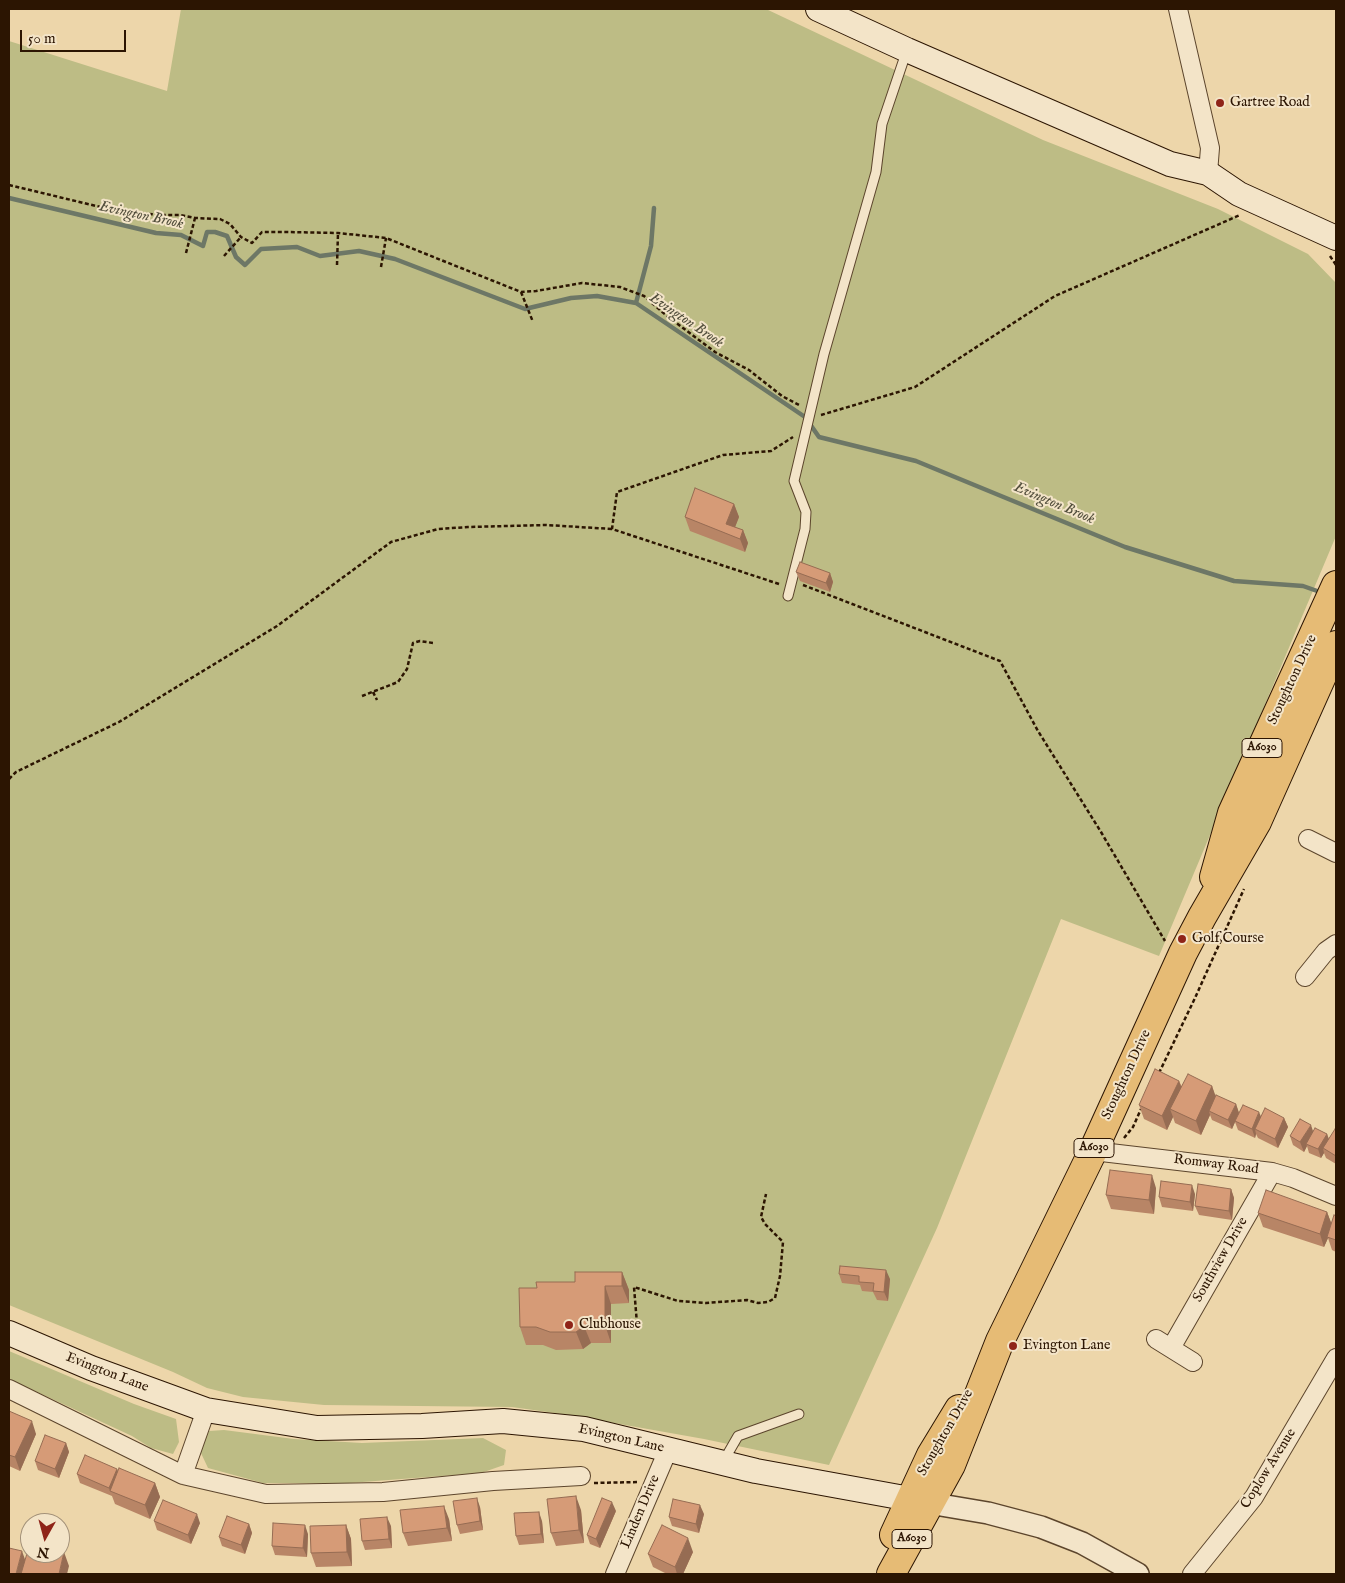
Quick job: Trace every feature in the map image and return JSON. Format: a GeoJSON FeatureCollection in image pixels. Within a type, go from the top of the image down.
{"type":"FeatureCollection","features":[{"type":"Feature","properties":{"kind":"highway","name":"Stoughton Drive"},"geometry":{"type":"LineString","coordinates":[[1202,917],[1232,813],[1336,585]]}},
{"type":"Feature","properties":{"kind":"highway","name":"Stoughton Drive"},"geometry":{"type":"LineString","coordinates":[[920,1501],[931,1455],[1000,1341],[1103,1152],[1178,964],[1202,917],[1257,822],[1336,645]]}},
{"type":"Feature","properties":{"kind":"highway","name":"A6030"},"geometry":{"type":"LineString","coordinates":[[879,1574],[920,1501]]}},
{"type":"Feature","properties":{"kind":"highway","name":"A6030"},"geometry":{"type":"LineString","coordinates":[[891,1574],[920,1501]]}},
{"type":"Feature","properties":{"kind":"main road"},"geometry":{"type":"LineString","coordinates":[[818,9],[907,50],[1170,164],[1208,173],[1239,194],[1265,204],[1335,238]]}},
{"type":"Feature","properties":{"kind":"main road","name":"Evington Lane"},"geometry":{"type":"LineString","coordinates":[[9,1333],[91,1368],[206,1410],[317,1428],[393,1427],[503,1421],[584,1430],[756,1471],[920,1501]]}},
{"type":"Feature","properties":{"kind":"street"},"geometry":{"type":"LineString","coordinates":[[1178,9],[1210,148],[1208,173]]}},
{"type":"Feature","properties":{"kind":"street"},"geometry":{"type":"LineString","coordinates":[[1308,839],[1336,853]]}},
{"type":"Feature","properties":{"kind":"street"},"geometry":{"type":"LineString","coordinates":[[1304,977],[1326,951],[1336,944]]}},
{"type":"Feature","properties":{"kind":"street","name":"Romway Road"},"geometry":{"type":"LineString","coordinates":[[1103,1152],[1272,1172],[1294,1178],[1336,1196]]}},
{"type":"Feature","properties":{"kind":"street","name":"Southview Drive"},"geometry":{"type":"LineString","coordinates":[[1193,1362],[1163,1343],[1272,1172]]}},
{"type":"Feature","properties":{"kind":"street","name":"Coplow Avenue"},"geometry":{"type":"LineString","coordinates":[[1192,1574],[1254,1497],[1336,1358]]}},
{"type":"Feature","properties":{"kind":"street"},"geometry":{"type":"LineString","coordinates":[[9,1389],[183,1475],[266,1494],[383,1492],[493,1481],[581,1476]]}},
{"type":"Feature","properties":{"kind":"street"},"geometry":{"type":"LineString","coordinates":[[183,1475],[206,1410]]}},
{"type":"Feature","properties":{"kind":"street","name":"Linden Drive"},"geometry":{"type":"LineString","coordinates":[[615,1574],[668,1450]]}},
{"type":"Feature","properties":{"kind":"street","name":"Evington Lane"},"geometry":{"type":"LineString","coordinates":[[920,1501],[988,1512],[1041,1527],[1082,1543],[1138,1574]]}},
{"type":"Feature","properties":{"kind":"lane"},"geometry":{"type":"LineString","coordinates":[[788,596],[805,529],[806,512],[794,481],[824,354],[876,172],[882,124],[907,50]]}},
{"type":"Feature","properties":{"kind":"lane"},"geometry":{"type":"LineString","coordinates":[[723,1462],[738,1436],[799,1414]]}},
{"type":"Feature","properties":{"kind":"path"},"geometry":{"type":"LineString","coordinates":[[9,185],[117,211],[220,219],[230,224],[240,236],[252,243],[262,232],[338,233],[386,238],[521,292],[582,283],[620,287],[644,296],[714,352],[749,370],[810,415],[915,387],[1055,296],[1265,204]]}},
{"type":"Feature","properties":{"kind":"path"},"geometry":{"type":"LineString","coordinates":[[186,253],[195,218]]}},
{"type":"Feature","properties":{"kind":"path"},"geometry":{"type":"LineString","coordinates":[[337,265],[338,233]]}},
{"type":"Feature","properties":{"kind":"path"},"geometry":{"type":"LineString","coordinates":[[224,256],[240,236]]}},
{"type":"Feature","properties":{"kind":"path"},"geometry":{"type":"LineString","coordinates":[[381,267],[386,238]]}},
{"type":"Feature","properties":{"kind":"path"},"geometry":{"type":"LineString","coordinates":[[521,292],[533,322]]}},
{"type":"Feature","properties":{"kind":"path"},"geometry":{"type":"LineString","coordinates":[[612,529],[617,492],[723,455],[771,451],[806,428]]}},
{"type":"Feature","properties":{"kind":"path"},"geometry":{"type":"LineString","coordinates":[[9,779],[16,772],[118,722],[277,626],[391,542],[438,529],[468,527],[546,525],[612,529],[780,585],[788,596],[803,584],[1000,661],[1038,731],[1101,832],[1178,964]]}},
{"type":"Feature","properties":{"kind":"path"},"geometry":{"type":"LineString","coordinates":[[362,696],[398,682],[407,669],[413,643],[420,641],[433,644]]}},
{"type":"Feature","properties":{"kind":"path"},"geometry":{"type":"LineString","coordinates":[[373,692],[377,700]]}},
{"type":"Feature","properties":{"kind":"path"},"geometry":{"type":"LineString","coordinates":[[1157,1078],[1244,888]]}},
{"type":"Feature","properties":{"kind":"path"},"geometry":{"type":"LineString","coordinates":[[1103,1152],[1133,1127],[1144,1104]]}},
{"type":"Feature","properties":{"kind":"path"},"geometry":{"type":"LineString","coordinates":[[637,1324],[634,1287],[678,1301],[706,1303],[747,1300],[758,1303],[768,1302],[775,1298],[780,1276],[783,1242],[765,1224],[761,1217],[766,1194]]}},
{"type":"Feature","properties":{"kind":"path"},"geometry":{"type":"LineString","coordinates":[[581,1476],[587,1483],[654,1482]]}},
{"type":"Feature","properties":{"kind":"shaded area"},"geometry":{"type":"Polygon","coordinates":[[[181,9],[766,9],[1043,140],[1218,209],[1308,254],[1336,283],[1336,536],[1159,956],[1061,919],[937,1228],[829,1465],[704,1439],[512,1407],[324,1405],[243,1397],[207,1388],[173,1372],[9,1305],[9,41],[167,91],[181,9]]]}},
{"type":"Feature","properties":{"kind":"shaded area"},"geometry":{"type":"Polygon","coordinates":[[[9,1351],[134,1404],[176,1419],[179,1442],[173,1454],[151,1448],[132,1436],[9,1379],[9,1351]]]}},
{"type":"Feature","properties":{"kind":"shaded area"},"geometry":{"type":"Polygon","coordinates":[[[224,1430],[294,1439],[362,1443],[483,1438],[506,1450],[504,1465],[481,1473],[349,1483],[263,1483],[208,1468],[200,1451],[209,1431],[224,1430]]]}},
{"type":"Feature","properties":{"kind":"building"},"geometry":{"type":"Polygon","coordinates":[[[695,488],[734,504],[726,524],[743,530],[740,539],[685,517],[695,488]]]}},
{"type":"Feature","properties":{"kind":"building"},"geometry":{"type":"Polygon","coordinates":[[[800,562],[830,573],[826,583],[796,572],[800,562]]]}},
{"type":"Feature","properties":{"kind":"building"},"geometry":{"type":"Polygon","coordinates":[[[1155,1069],[1179,1081],[1162,1116],[1139,1105],[1155,1069]]]}},
{"type":"Feature","properties":{"kind":"building"},"geometry":{"type":"Polygon","coordinates":[[[1188,1074],[1212,1086],[1196,1121],[1170,1109],[1188,1074]]]}},
{"type":"Feature","properties":{"kind":"building"},"geometry":{"type":"Polygon","coordinates":[[[1216,1095],[1236,1104],[1228,1120],[1209,1111],[1216,1095]]]}},
{"type":"Feature","properties":{"kind":"building"},"geometry":{"type":"Polygon","coordinates":[[[1243,1105],[1259,1112],[1252,1129],[1235,1121],[1243,1105]]]}},
{"type":"Feature","properties":{"kind":"building"},"geometry":{"type":"Polygon","coordinates":[[[1265,1108],[1284,1118],[1275,1139],[1255,1129],[1265,1108]]]}},
{"type":"Feature","properties":{"kind":"building"},"geometry":{"type":"Polygon","coordinates":[[[1300,1119],[1311,1125],[1300,1142],[1290,1136],[1300,1119]]]}},
{"type":"Feature","properties":{"kind":"building"},"geometry":{"type":"Polygon","coordinates":[[[1315,1128],[1327,1134],[1318,1149],[1306,1144],[1315,1128]]]}},
{"type":"Feature","properties":{"kind":"building"},"geometry":{"type":"Polygon","coordinates":[[[1336,1130],[1336,1156],[1323,1148],[1336,1130]]]}},
{"type":"Feature","properties":{"kind":"building"},"geometry":{"type":"Polygon","coordinates":[[[1110,1170],[1152,1175],[1149,1200],[1106,1195],[1110,1170]]]}},
{"type":"Feature","properties":{"kind":"building"},"geometry":{"type":"Polygon","coordinates":[[[1161,1181],[1192,1185],[1190,1202],[1159,1197],[1161,1181]]]}},
{"type":"Feature","properties":{"kind":"building"},"geometry":{"type":"Polygon","coordinates":[[[1198,1184],[1231,1189],[1229,1211],[1195,1206],[1198,1184]]]}},
{"type":"Feature","properties":{"kind":"building"},"geometry":{"type":"Polygon","coordinates":[[[1266,1190],[1327,1212],[1320,1234],[1258,1213],[1266,1190]]]}},
{"type":"Feature","properties":{"kind":"building"},"geometry":{"type":"Polygon","coordinates":[[[1334,1215],[1336,1216],[1336,1240],[1327,1237],[1334,1215]]]}},
{"type":"Feature","properties":{"kind":"building"},"geometry":{"type":"Polygon","coordinates":[[[840,1266],[886,1270],[884,1292],[873,1291],[874,1283],[859,1282],[859,1276],[839,1274],[840,1266]]]}},
{"type":"Feature","properties":{"kind":"building"},"geometry":{"type":"Polygon","coordinates":[[[575,1272],[622,1272],[622,1286],[605,1286],[605,1325],[584,1326],[576,1332],[550,1332],[536,1327],[520,1327],[519,1288],[537,1288],[536,1282],[575,1282],[575,1272]]]}},
{"type":"Feature","properties":{"kind":"building"},"geometry":{"type":"Polygon","coordinates":[[[9,1411],[32,1421],[15,1457],[9,1455],[9,1411]]]}},
{"type":"Feature","properties":{"kind":"building"},"geometry":{"type":"Polygon","coordinates":[[[45,1435],[66,1443],[55,1469],[35,1461],[45,1435]]]}},
{"type":"Feature","properties":{"kind":"building"},"geometry":{"type":"Polygon","coordinates":[[[85,1455],[117,1469],[109,1488],[77,1474],[85,1455]]]}},
{"type":"Feature","properties":{"kind":"building"},"geometry":{"type":"Polygon","coordinates":[[[119,1468],[155,1483],[145,1505],[110,1491],[119,1468]]]}},
{"type":"Feature","properties":{"kind":"building"},"geometry":{"type":"Polygon","coordinates":[[[576,1496],[579,1530],[551,1533],[547,1499],[576,1496]]]}},
{"type":"Feature","properties":{"kind":"building"},"geometry":{"type":"Polygon","coordinates":[[[477,1498],[480,1521],[457,1525],[453,1501],[477,1498]]]}},
{"type":"Feature","properties":{"kind":"building"},"geometry":{"type":"Polygon","coordinates":[[[602,1498],[612,1502],[596,1539],[587,1535],[602,1498]]]}},
{"type":"Feature","properties":{"kind":"building"},"geometry":{"type":"Polygon","coordinates":[[[673,1499],[700,1505],[696,1524],[669,1517],[673,1499]]]}},
{"type":"Feature","properties":{"kind":"building"},"geometry":{"type":"Polygon","coordinates":[[[163,1500],[197,1514],[188,1535],[154,1521],[163,1500]]]}},
{"type":"Feature","properties":{"kind":"building"},"geometry":{"type":"Polygon","coordinates":[[[444,1506],[447,1528],[403,1533],[400,1510],[444,1506]]]}},
{"type":"Feature","properties":{"kind":"building"},"geometry":{"type":"Polygon","coordinates":[[[539,1512],[541,1534],[516,1536],[514,1513],[539,1512]]]}},
{"type":"Feature","properties":{"kind":"building"},"geometry":{"type":"Polygon","coordinates":[[[227,1516],[249,1524],[241,1545],[219,1537],[227,1516]]]}},
{"type":"Feature","properties":{"kind":"building"},"geometry":{"type":"Polygon","coordinates":[[[387,1517],[389,1539],[362,1541],[360,1519],[387,1517]]]}},
{"type":"Feature","properties":{"kind":"building"},"geometry":{"type":"Polygon","coordinates":[[[273,1523],[305,1525],[303,1548],[272,1546],[273,1523]]]}},
{"type":"Feature","properties":{"kind":"building"},"geometry":{"type":"Polygon","coordinates":[[[346,1525],[347,1552],[311,1553],[310,1526],[346,1525]]]}},
{"type":"Feature","properties":{"kind":"building"},"geometry":{"type":"Polygon","coordinates":[[[662,1525],[688,1538],[675,1567],[648,1554],[662,1525]]]}},
{"type":"Feature","properties":{"kind":"building"},"geometry":{"type":"Polygon","coordinates":[[[9,1548],[20,1551],[20,1559],[16,1574],[9,1574],[9,1548]]]}},
{"type":"Feature","properties":{"kind":"building"},"geometry":{"type":"Polygon","coordinates":[[[24,1563],[62,1563],[59,1574],[21,1574],[24,1563]]]}},
{"type":"Feature","properties":{"kind":"waterway","name":"Evington Brook"},"geometry":{"type":"LineString","coordinates":[[9,198],[156,233],[181,235],[203,246],[207,232],[215,232],[227,236],[236,257],[245,265],[261,249],[297,247],[320,256],[359,251],[395,259],[525,309],[571,298],[597,296],[636,303],[805,417],[819,437],[916,461],[1125,547],[1234,581],[1303,586],[1320,592]]}},
{"type":"Feature","properties":{"kind":"waterway"},"geometry":{"type":"LineString","coordinates":[[636,303],[651,246],[654,208]]}},
{"type":"Feature","properties":{"kind":"place","name":"Gartree Road"},"geometry":{"type":"Point","coordinates":[1220,103]}},
{"type":"Feature","properties":{"kind":"place","name":"Golf Course"},"geometry":{"type":"Point","coordinates":[1182,939]}},
{"type":"Feature","properties":{"kind":"place","name":"Clubhouse"},"geometry":{"type":"Point","coordinates":[569,1325]}},
{"type":"Feature","properties":{"kind":"place","name":"Evington Lane"},"geometry":{"type":"Point","coordinates":[1013,1346]}}]}
